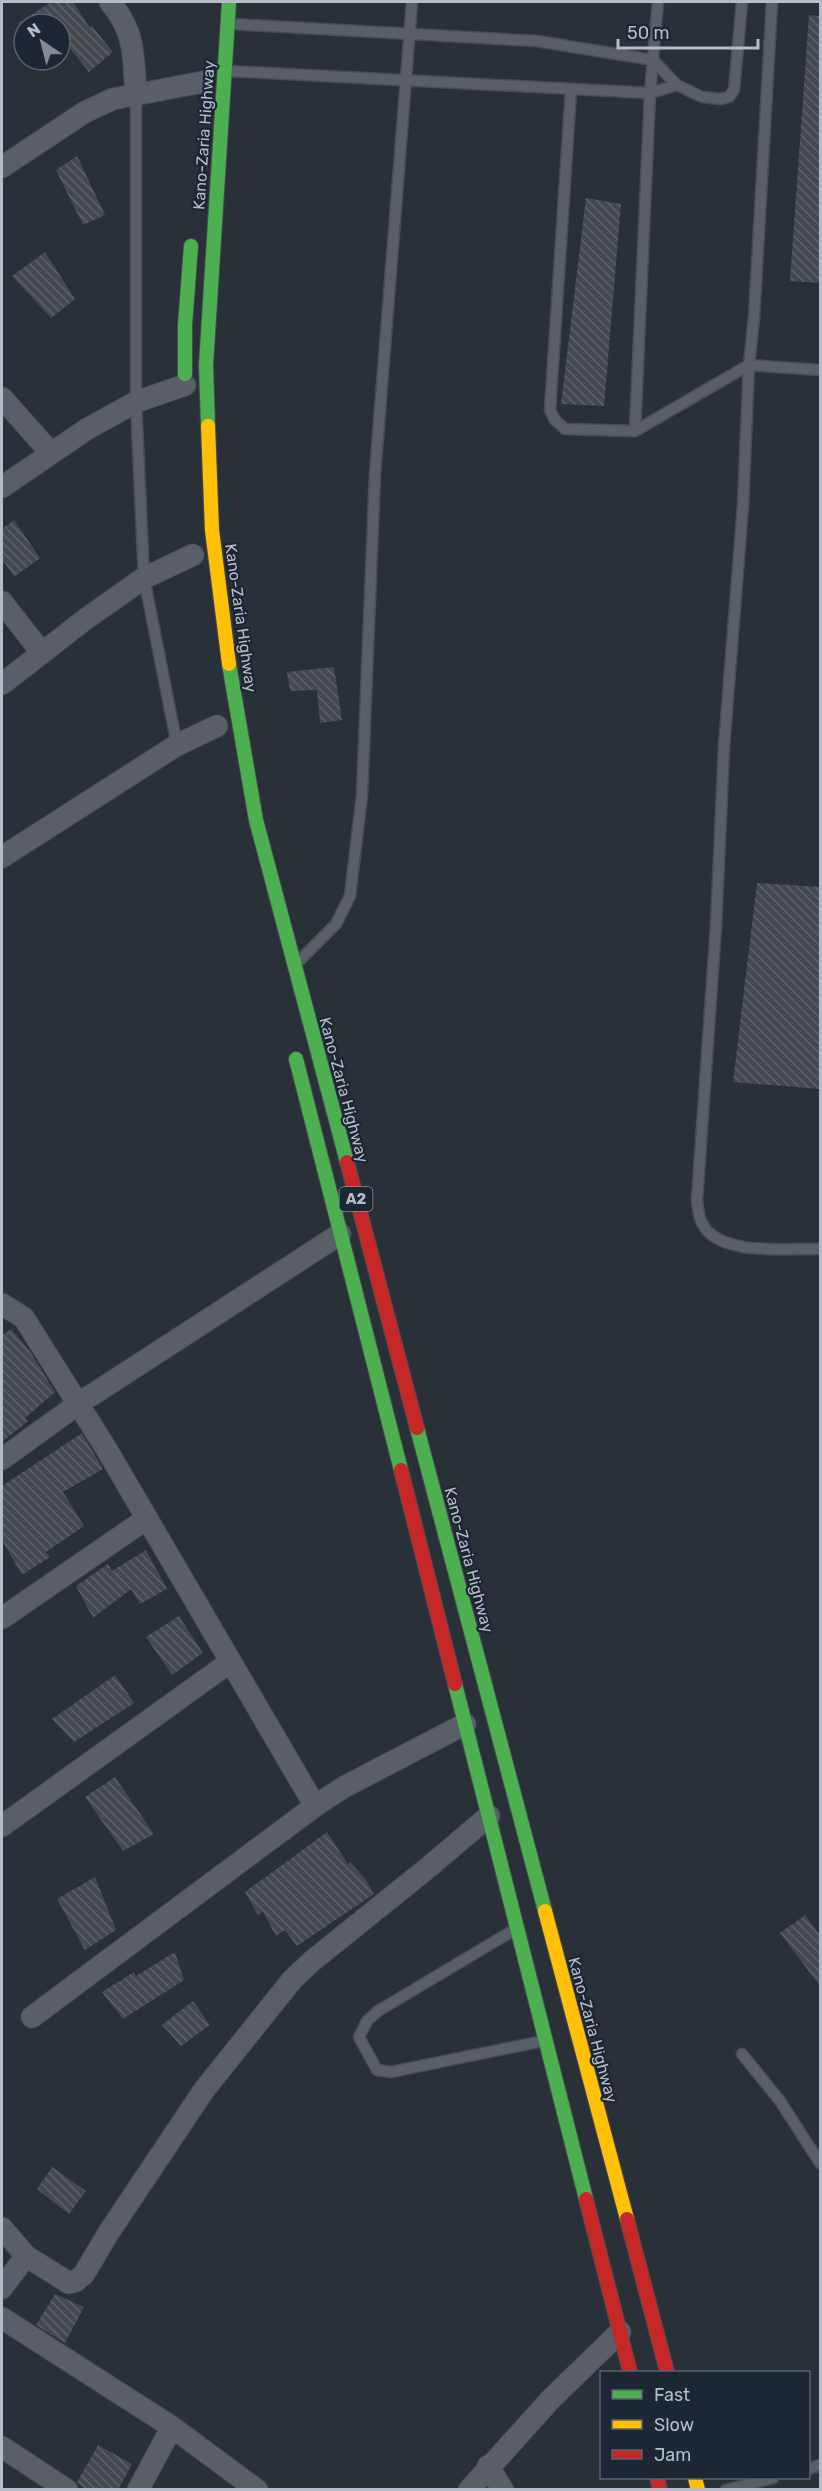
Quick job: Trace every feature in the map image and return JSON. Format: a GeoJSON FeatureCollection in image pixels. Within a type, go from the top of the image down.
{"type":"FeatureCollection","features":[{"type":"Feature","properties":{"kind":"highway","name":"Kano-Zaria Highway"},"geometry":{"type":"LineString","coordinates":[[230,2],[206,365],[212,530],[229,663],[256,820],[666,2371]]}},
{"type":"Feature","properties":{"kind":"highway","name":"Kano-Zaria Highway"},"geometry":{"type":"LineString","coordinates":[[185,390],[185,325],[192,227]]}},
{"type":"Feature","properties":{"kind":"highway","name":"A2"},"geometry":{"type":"LineString","coordinates":[[293,1047],[630,2371]]}},
{"type":"Feature","properties":{"kind":"street"},"geometry":{"type":"LineString","coordinates":[[110,2],[131,34],[136,95]]}},
{"type":"Feature","properties":{"kind":"street"},"geometry":{"type":"LineString","coordinates":[[5,157],[113,99],[203,82]]}},
{"type":"Feature","properties":{"kind":"street"},"geometry":{"type":"LineString","coordinates":[[2,487],[87,429],[135,402],[185,390]]}},
{"type":"Feature","properties":{"kind":"street"},"geometry":{"type":"LineString","coordinates":[[2,398],[51,453]]}},
{"type":"Feature","properties":{"kind":"street"},"geometry":{"type":"LineString","coordinates":[[2,684],[144,578],[193,555]]}},
{"type":"Feature","properties":{"kind":"street"},"geometry":{"type":"LineString","coordinates":[[2,602],[42,652]]}},
{"type":"Feature","properties":{"kind":"street"},"geometry":{"type":"LineString","coordinates":[[2,857],[177,745],[217,726]]}},
{"type":"Feature","properties":{"kind":"street"},"geometry":{"type":"LineString","coordinates":[[2,1459],[78,1404],[340,1234]]}},
{"type":"Feature","properties":{"kind":"street"},"geometry":{"type":"LineString","coordinates":[[5,1310],[24,1318],[78,1404],[315,1806]]}},
{"type":"Feature","properties":{"kind":"street"},"geometry":{"type":"LineString","coordinates":[[2,1618],[146,1519]]}},
{"type":"Feature","properties":{"kind":"street"},"geometry":{"type":"LineString","coordinates":[[2,1826],[230,1662]]}},
{"type":"Feature","properties":{"kind":"street"},"geometry":{"type":"LineString","coordinates":[[32,2017],[315,1806],[344,1787],[465,1724]]}},
{"type":"Feature","properties":{"kind":"street"},"geometry":{"type":"LineString","coordinates":[[2,2228],[26,2256],[69,2283],[76,2281],[84,2274],[109,2232],[204,2090],[292,1980],[312,1961],[489,1816]]}},
{"type":"Feature","properties":{"kind":"street"},"geometry":{"type":"LineString","coordinates":[[2,2288],[26,2256]]}},
{"type":"Feature","properties":{"kind":"street"},"geometry":{"type":"LineString","coordinates":[[2,2318],[172,2427],[257,2490]]}},
{"type":"Feature","properties":{"kind":"street"},"geometry":{"type":"LineString","coordinates":[[469,2490],[488,2466],[551,2399],[620,2332]]}},
{"type":"Feature","properties":{"kind":"street"},"geometry":{"type":"LineString","coordinates":[[138,2490],[172,2427]]}},
{"type":"Feature","properties":{"kind":"street"},"geometry":{"type":"LineString","coordinates":[[2,2447],[67,2490]]}},
{"type":"Feature","properties":{"kind":"street"},"geometry":{"type":"LineString","coordinates":[[488,2466],[503,2490]]}},
{"type":"Feature","properties":{"kind":"lane"},"geometry":{"type":"LineString","coordinates":[[294,966],[324,939],[336,924],[350,896],[362,795],[375,474],[412,2]]}},
{"type":"Feature","properties":{"kind":"lane"},"geometry":{"type":"LineString","coordinates":[[635,431],[650,93],[658,2]]}},
{"type":"Feature","properties":{"kind":"lane"},"geometry":{"type":"LineString","coordinates":[[228,24],[537,41],[653,60],[677,85],[702,97],[721,99],[729,97],[735,90],[742,2]]}},
{"type":"Feature","properties":{"kind":"lane"},"geometry":{"type":"LineString","coordinates":[[772,2],[754,318],[749,365],[743,505],[724,747],[716,926],[697,1200],[701,1222],[706,1230],[738,1248],[820,1249]]}},
{"type":"Feature","properties":{"kind":"lane"},"geometry":{"type":"LineString","coordinates":[[225,71],[650,93],[677,85]]}},
{"type":"Feature","properties":{"kind":"lane"},"geometry":{"type":"LineString","coordinates":[[571,90],[550,410],[555,420],[565,429],[635,431],[749,365],[820,370]]}},
{"type":"Feature","properties":{"kind":"lane"},"geometry":{"type":"LineString","coordinates":[[136,95],[135,402],[144,578],[177,745]]}},
{"type":"Feature","properties":{"kind":"lane"},"geometry":{"type":"LineString","coordinates":[[517,1928],[378,2011],[367,2021],[359,2037],[377,2070],[391,2072],[403,2072],[546,2040]]}},
{"type":"Feature","properties":{"kind":"lane"},"geometry":{"type":"LineString","coordinates":[[742,2054],[780,2101],[820,2163]]}},
{"type":"Feature","properties":{"kind":"lane"},"geometry":{"type":"LineString","coordinates":[[726,2490],[769,2479]]}},
{"type":"Feature","properties":{"kind":"building"},"geometry":{"type":"Polygon","coordinates":[[[51,2],[73,2],[90,28],[92,26],[113,52],[89,72],[72,51],[72,12],[36,12],[51,2]]]}},
{"type":"Feature","properties":{"kind":"building"},"geometry":{"type":"Polygon","coordinates":[[[809,15],[820,16],[820,283],[790,281],[809,15]]]}},
{"type":"Feature","properties":{"kind":"building"},"geometry":{"type":"Polygon","coordinates":[[[77,156],[105,215],[83,225],[56,170],[77,156]]]}},
{"type":"Feature","properties":{"kind":"building"},"geometry":{"type":"Polygon","coordinates":[[[586,198],[621,204],[604,406],[561,404],[586,198]]]}},
{"type":"Feature","properties":{"kind":"building"},"geometry":{"type":"Polygon","coordinates":[[[45,252],[75,299],[51,318],[12,276],[45,252]]]}},
{"type":"Feature","properties":{"kind":"building"},"geometry":{"type":"Polygon","coordinates":[[[14,520],[40,558],[14,577],[2,559],[2,529],[14,520]]]}},
{"type":"Feature","properties":{"kind":"building"},"geometry":{"type":"Polygon","coordinates":[[[334,667],[342,720],[320,723],[317,690],[290,691],[287,672],[334,667]]]}},
{"type":"Feature","properties":{"kind":"building"},"geometry":{"type":"Polygon","coordinates":[[[757,883],[820,887],[820,1089],[733,1082],[757,883]]]}},
{"type":"Feature","properties":{"kind":"building"},"geometry":{"type":"Polygon","coordinates":[[[11,1329],[29,1350],[55,1392],[25,1418],[28,1421],[2,1442],[2,1335],[11,1329]]]}},
{"type":"Feature","properties":{"kind":"building"},"geometry":{"type":"Polygon","coordinates":[[[82,1433],[103,1469],[63,1492],[84,1526],[46,1552],[50,1557],[22,1575],[2,1540],[2,1486],[82,1433]]]}},
{"type":"Feature","properties":{"kind":"building"},"geometry":{"type":"Polygon","coordinates":[[[146,1550],[167,1589],[140,1604],[131,1589],[93,1618],[76,1586],[108,1564],[112,1571],[146,1550]]]}},
{"type":"Feature","properties":{"kind":"building"},"geometry":{"type":"Polygon","coordinates":[[[179,1616],[203,1653],[172,1675],[146,1637],[179,1616]]]}},
{"type":"Feature","properties":{"kind":"building"},"geometry":{"type":"Polygon","coordinates":[[[115,1675],[134,1703],[74,1742],[52,1719],[115,1675]]]}},
{"type":"Feature","properties":{"kind":"building"},"geometry":{"type":"Polygon","coordinates":[[[115,1777],[154,1834],[123,1851],[85,1797],[115,1777]]]}},
{"type":"Feature","properties":{"kind":"building"},"geometry":{"type":"Polygon","coordinates":[[[327,1832],[348,1864],[350,1862],[366,1880],[374,1894],[297,1946],[285,1930],[276,1936],[263,1912],[258,1915],[245,1892],[327,1832]]]}},
{"type":"Feature","properties":{"kind":"building"},"geometry":{"type":"Polygon","coordinates":[[[95,1877],[116,1930],[85,1950],[57,1899],[95,1877]]]}},
{"type":"Feature","properties":{"kind":"building"},"geometry":{"type":"Polygon","coordinates":[[[805,1915],[820,1935],[820,1986],[780,1933],[805,1915]]]}},
{"type":"Feature","properties":{"kind":"building"},"geometry":{"type":"Polygon","coordinates":[[[175,1952],[184,1980],[123,2019],[102,1992],[134,1972],[136,1976],[175,1952]]]}},
{"type":"Feature","properties":{"kind":"building"},"geometry":{"type":"Polygon","coordinates":[[[193,2001],[210,2025],[181,2046],[162,2025],[193,2001]]]}},
{"type":"Feature","properties":{"kind":"building"},"geometry":{"type":"Polygon","coordinates":[[[52,2167],[86,2191],[69,2214],[37,2189],[52,2167]]]}},
{"type":"Feature","properties":{"kind":"building"},"geometry":{"type":"Polygon","coordinates":[[[55,2294],[84,2307],[65,2343],[36,2325],[55,2294]]]}},
{"type":"Feature","properties":{"kind":"building"},"geometry":{"type":"Polygon","coordinates":[[[98,2445],[132,2464],[118,2490],[87,2490],[77,2482],[98,2445]]]}},
{"type":"Feature","properties":{"kind":"traffic: fast"},"geometry":{"type":"LineString","coordinates":[[208,426],[206,365],[229,2]]}},
{"type":"Feature","properties":{"kind":"traffic: fast"},"geometry":{"type":"LineString","coordinates":[[185,374],[185,325],[191,246]]}},
{"type":"Feature","properties":{"kind":"traffic: fast"},"geometry":{"type":"LineString","coordinates":[[229,664],[256,820],[347,1162]]}},
{"type":"Feature","properties":{"kind":"traffic: fast"},"geometry":{"type":"LineString","coordinates":[[296,1059],[401,1470]]}},
{"type":"Feature","properties":{"kind":"traffic: fast"},"geometry":{"type":"LineString","coordinates":[[417,1428],[545,1911]]}},
{"type":"Feature","properties":{"kind":"traffic: fast"},"geometry":{"type":"LineString","coordinates":[[455,1684],[586,2199]]}},
{"type":"Feature","properties":{"kind":"traffic: slow"},"geometry":{"type":"LineString","coordinates":[[208,426],[212,530],[229,664]]}},
{"type":"Feature","properties":{"kind":"traffic: slow"},"geometry":{"type":"LineString","coordinates":[[545,1911],[627,2219]]}},
{"type":"Feature","properties":{"kind":"traffic: slow"},"geometry":{"type":"LineString","coordinates":[[695,2479],[698,2490]]}},
{"type":"Feature","properties":{"kind":"traffic: jam"},"geometry":{"type":"LineString","coordinates":[[347,1162],[417,1428]]}},
{"type":"Feature","properties":{"kind":"traffic: jam"},"geometry":{"type":"LineString","coordinates":[[401,1470],[455,1684]]}},
{"type":"Feature","properties":{"kind":"traffic: jam"},"geometry":{"type":"LineString","coordinates":[[586,2199],[630,2371]]}},
{"type":"Feature","properties":{"kind":"traffic: jam"},"geometry":{"type":"LineString","coordinates":[[627,2219],[667,2371]]}},
{"type":"Feature","properties":{"kind":"traffic: jam"},"geometry":{"type":"LineString","coordinates":[[657,2479],[660,2490]]}}]}
